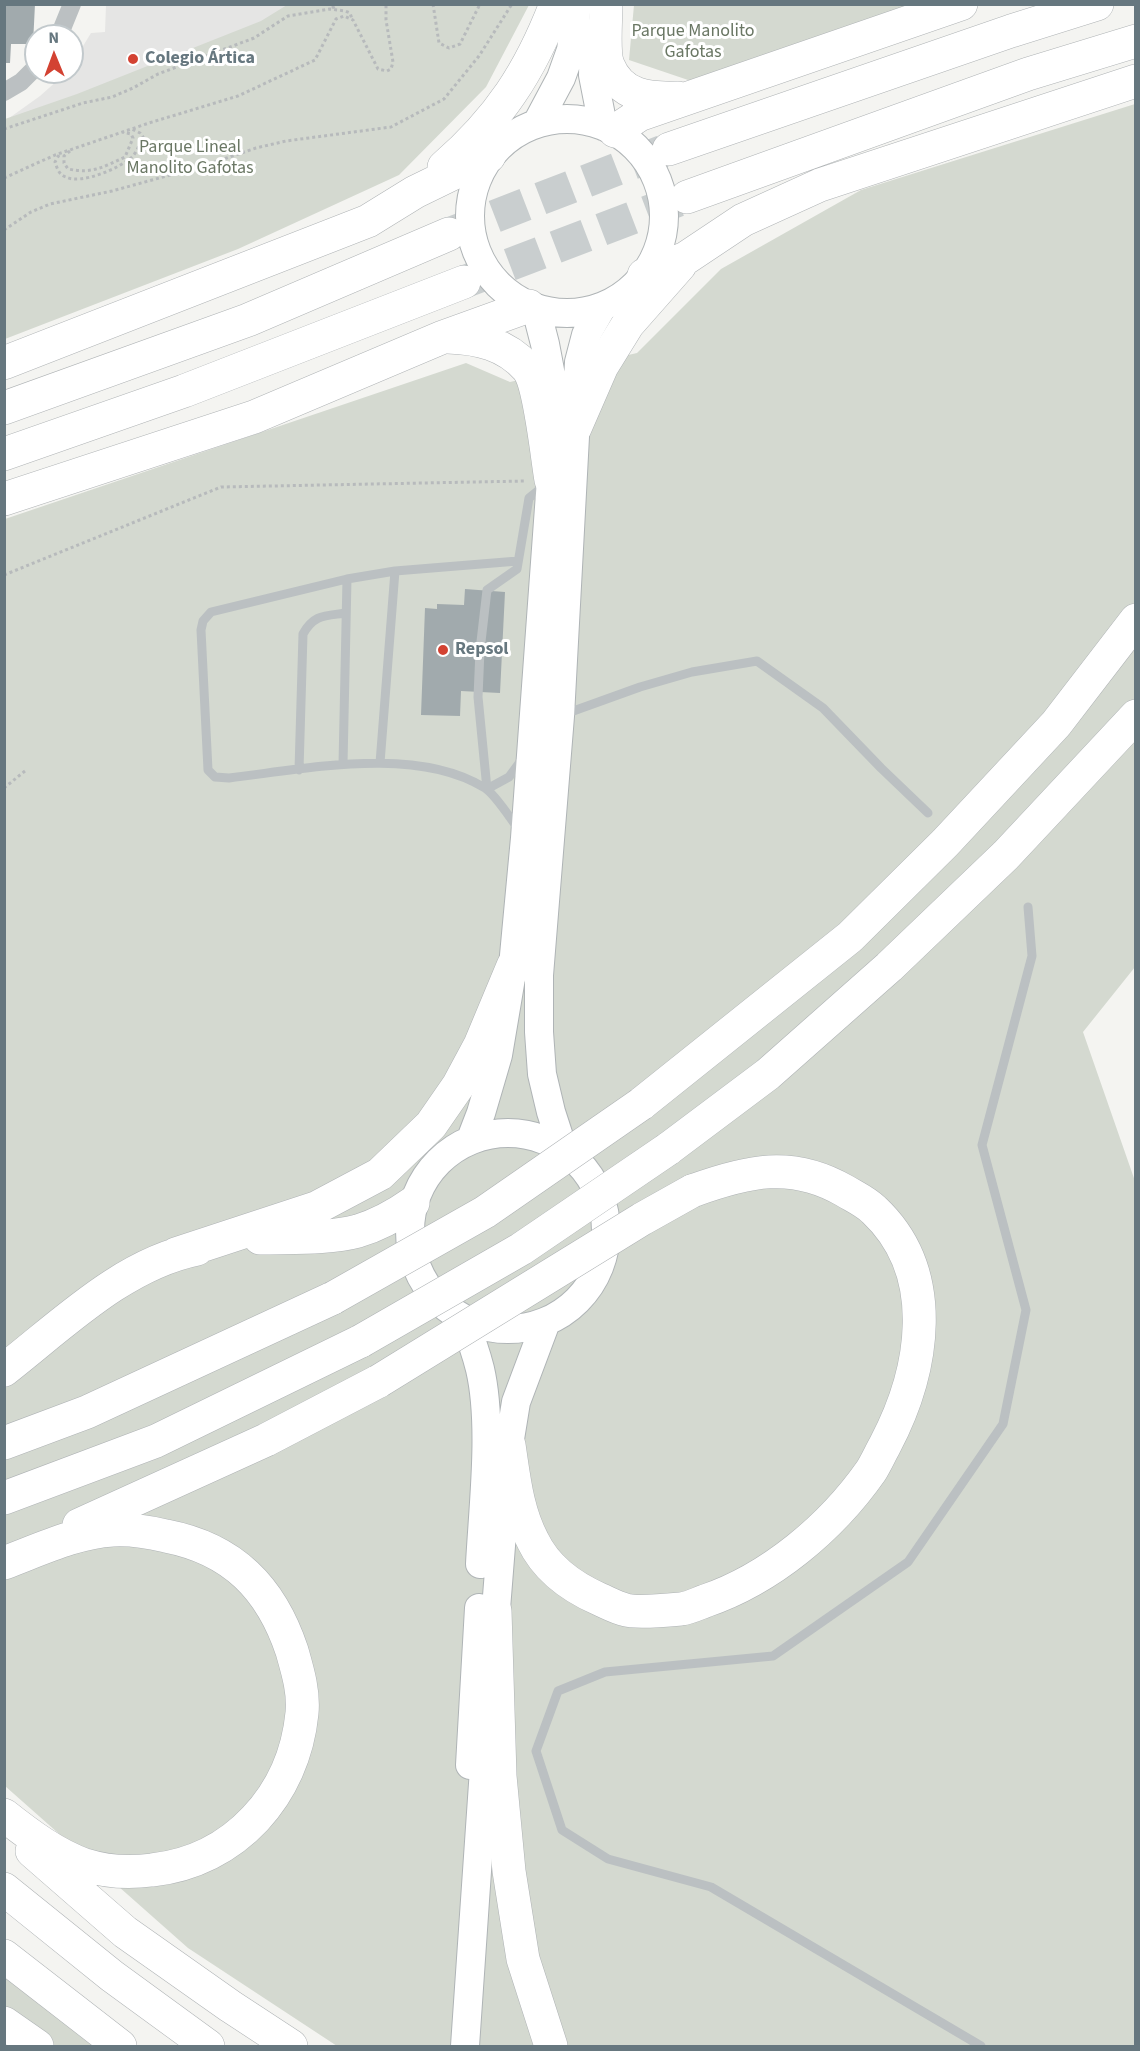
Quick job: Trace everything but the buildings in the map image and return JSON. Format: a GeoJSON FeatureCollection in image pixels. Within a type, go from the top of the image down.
{"type":"FeatureCollection","features":[{"type":"Feature","properties":{"kind":"highway"},"geometry":{"type":"LineString","coordinates":[[415,192],[471,144],[513,92],[542,40],[556,4]]}},
{"type":"Feature","properties":{"kind":"highway"},"geometry":{"type":"LineString","coordinates":[[606,4],[607,64],[619,83],[645,98],[695,98]]}},
{"type":"Feature","properties":{"kind":"highway"},"geometry":{"type":"LineString","coordinates":[[609,128],[639,115],[695,98],[961,4]]}},
{"type":"Feature","properties":{"kind":"highway"},"geometry":{"type":"LineString","coordinates":[[669,149],[1011,31],[1097,4]]}},
{"type":"Feature","properties":{"kind":"highway"},"geometry":{"type":"LineString","coordinates":[[687,197],[1029,74],[1136,41]]}},
{"type":"Feature","properties":{"kind":"highway"},"geometry":{"type":"LineString","coordinates":[[644,275],[686,258],[743,220],[820,185],[1136,81]]}},
{"type":"Feature","properties":{"kind":"highway"},"geometry":{"type":"LineString","coordinates":[[4,363],[368,220],[415,192],[489,156]]}},
{"type":"Feature","properties":{"kind":"highway"},"geometry":{"type":"LineString","coordinates":[[4,408],[248,321],[449,234]]}},
{"type":"Feature","properties":{"kind":"highway"},"geometry":{"type":"LineString","coordinates":[[575,428],[602,366],[628,324],[686,258]]}},
{"type":"Feature","properties":{"kind":"highway"},"geometry":{"type":"LineString","coordinates":[[4,454],[184,391],[464,282]]}},
{"type":"Feature","properties":{"kind":"highway"},"geometry":{"type":"LineString","coordinates":[[4,500],[254,417],[443,337],[533,307]]}},
{"type":"Feature","properties":{"kind":"highway"},"geometry":{"type":"LineString","coordinates":[[443,337],[474,338],[507,350],[529,369],[540,410],[551,480]]}},
{"type":"Feature","properties":{"kind":"highway"},"geometry":{"type":"LineString","coordinates":[[4,1443],[87,1412],[333,1298],[485,1212],[641,1104],[850,936],[945,843],[1056,724],[1136,620]]}},
{"type":"Feature","properties":{"kind":"highway"},"geometry":{"type":"LineString","coordinates":[[4,1498],[156,1441],[361,1341],[521,1249],[668,1149],[768,1074],[889,967],[1006,855],[1136,716]]}},
{"type":"Feature","properties":{"kind":"highway"},"geometry":{"type":"LineString","coordinates":[[4,1370],[111,1286],[144,1267],[176,1254],[316,1208],[381,1174],[431,1125],[458,1086],[480,1045],[513,966]]}},
{"type":"Feature","properties":{"kind":"highway"},"geometry":{"type":"LineString","coordinates":[[4,1554],[110,1512],[256,1445],[380,1381],[642,1219],[692,1191],[733,1176],[788,1171],[822,1179],[835,1185],[868,1205],[889,1224],[910,1260],[918,1298],[920,1339],[911,1383],[895,1425],[871,1471],[827,1523],[768,1572],[725,1594],[683,1609],[628,1611],[584,1593],[554,1571],[533,1543],[519,1511],[508,1445]]}},
{"type":"Feature","properties":{"kind":"highway"},"geometry":{"type":"LineString","coordinates":[[176,1254],[253,1238],[358,1231],[392,1217],[413,1203]]}},
{"type":"Feature","properties":{"kind":"highway"},"geometry":{"type":"LineString","coordinates":[[4,1563],[80,1536],[112,1530],[144,1531],[178,1538],[213,1550],[243,1569],[258,1585],[284,1627],[300,1679],[302,1712],[297,1742],[287,1772],[260,1814],[245,1830],[222,1848],[174,1868],[112,1871],[85,1864],[59,1852],[4,1815]]}},
{"type":"Feature","properties":{"kind":"highway"},"geometry":{"type":"LineString","coordinates":[[495,1611],[500,1776],[509,1871],[523,1959],[551,2046]]}},
{"type":"Feature","properties":{"kind":"highway"},"geometry":{"type":"LineString","coordinates":[[4,1826],[125,1932],[291,2046]]}},
{"type":"Feature","properties":{"kind":"highway"},"geometry":{"type":"LineString","coordinates":[[4,1889],[112,1976],[208,2046]]}},
{"type":"Feature","properties":{"kind":"highway"},"geometry":{"type":"LineString","coordinates":[[4,1956],[120,2046]]}},
{"type":"Feature","properties":{"kind":"highway"},"geometry":{"type":"LineString","coordinates":[[4,2023],[38,2046]]}},
{"type":"Feature","properties":{"kind":"main road"},"geometry":{"type":"LineString","coordinates":[[537,123],[561,78],[571,50],[577,4]]}},
{"type":"Feature","properties":{"kind":"main road"},"geometry":{"type":"LineString","coordinates":[[598,4],[593,40],[593,75],[609,128]]}},
{"type":"Feature","properties":{"kind":"main road"},"geometry":{"type":"LineString","coordinates":[[576,119],[609,128],[635,146],[656,176],[665,210],[662,239],[644,275],[624,295],[602,307],[567,313],[533,307],[494,282],[477,255],[469,212],[475,183],[489,156],[510,136],[537,123],[576,119]]}},
{"type":"Feature","properties":{"kind":"main road"},"geometry":{"type":"LineString","coordinates":[[471,1139],[498,1055],[513,966],[525,838],[551,480],[552,386],[546,344],[533,307]]}},
{"type":"Feature","properties":{"kind":"main road"},"geometry":{"type":"LineString","coordinates":[[563,1149],[550,1112],[542,1074],[539,975],[560,716],[579,362],[586,335],[602,307]]}},
{"type":"Feature","properties":{"kind":"main road"},"geometry":{"type":"LineString","coordinates":[[497,1134],[527,1134],[563,1149],[582,1168],[600,1200],[604,1217],[605,1237],[601,1260],[593,1281],[581,1298],[567,1311],[546,1322],[519,1328],[493,1327],[464,1320],[440,1302],[418,1273],[409,1239],[413,1203],[421,1183],[434,1165],[452,1149],[471,1139],[497,1134]]}},
{"type":"Feature","properties":{"kind":"main road"},"geometry":{"type":"LineString","coordinates":[[454,2046],[486,1448],[485,1402],[480,1370],[464,1320]]}},
{"type":"Feature","properties":{"kind":"main road"},"geometry":{"type":"LineString","coordinates":[[465,2046],[508,1445],[516,1402],[546,1322]]}},
{"type":"Feature","properties":{"kind":"street"},"geometry":{"type":"LineString","coordinates":[[64,24],[72,4]]}},
{"type":"Feature","properties":{"kind":"street"},"geometry":{"type":"LineString","coordinates":[[4,92],[24,79]]}},
{"type":"Feature","properties":{"kind":"lane"},"geometry":{"type":"LineString","coordinates":[[487,789],[478,697],[480,650],[487,590],[517,569],[529,498],[551,480]]}},
{"type":"Feature","properties":{"kind":"lane"},"geometry":{"type":"LineString","coordinates":[[518,561],[395,572],[347,579],[211,612],[203,621],[201,630],[208,770],[216,777],[229,778],[343,764],[380,763],[444,770],[487,789],[525,838]]}},
{"type":"Feature","properties":{"kind":"lane"},"geometry":{"type":"LineString","coordinates":[[380,763],[395,572]]}},
{"type":"Feature","properties":{"kind":"lane"},"geometry":{"type":"LineString","coordinates":[[343,764],[347,579]]}},
{"type":"Feature","properties":{"kind":"lane"},"geometry":{"type":"LineString","coordinates":[[299,770],[303,634],[310,622],[322,616],[346,614]]}},
{"type":"Feature","properties":{"kind":"lane"},"geometry":{"type":"LineString","coordinates":[[560,716],[640,687],[692,672],[757,662],[824,708],[928,813]]}},
{"type":"Feature","properties":{"kind":"lane"},"geometry":{"type":"LineString","coordinates":[[487,789],[509,777],[531,747]]}},
{"type":"Feature","properties":{"kind":"lane"},"geometry":{"type":"LineString","coordinates":[[981,2046],[711,1887],[608,1859],[562,1830],[536,1751],[558,1691],[605,1672],[773,1656],[908,1562],[1003,1424],[1026,1310],[982,1145],[1032,956],[1028,907]]}},
{"type":"Feature","properties":{"kind":"path"},"geometry":{"type":"LineString","coordinates":[[330,9],[338,4]]}},
{"type":"Feature","properties":{"kind":"path"},"geometry":{"type":"LineString","coordinates":[[4,129],[83,103],[112,97],[158,74],[254,38],[288,16],[330,9],[350,13],[378,69],[387,71],[391,69],[393,62],[386,20],[386,4]]}},
{"type":"Feature","properties":{"kind":"path"},"geometry":{"type":"LineString","coordinates":[[433,4],[439,44],[449,48],[460,44],[480,4]]}},
{"type":"Feature","properties":{"kind":"path"},"geometry":{"type":"LineString","coordinates":[[4,230],[31,212],[50,204],[112,191],[203,166],[256,148],[285,141],[391,127],[444,99],[479,56],[513,4]]}},
{"type":"Feature","properties":{"kind":"path"},"geometry":{"type":"LineString","coordinates":[[4,177],[71,149],[238,96],[315,60],[336,19],[344,16],[353,20]]}},
{"type":"Feature","properties":{"kind":"path"},"geometry":{"type":"LineString","coordinates":[[60,153],[55,162],[58,171],[65,177],[78,179],[90,177],[123,165],[134,156],[143,137],[140,132],[131,129]]}},
{"type":"Feature","properties":{"kind":"path"},"geometry":{"type":"LineString","coordinates":[[71,149],[64,156],[64,163],[68,169],[84,172],[101,168],[125,158],[133,138],[131,134],[122,132]]}},
{"type":"Feature","properties":{"kind":"path"},"geometry":{"type":"LineString","coordinates":[[4,575],[221,487],[551,480]]}},
{"type":"Feature","properties":{"kind":"path"},"geometry":{"type":"LineString","coordinates":[[4,788],[25,771]]}},
{"type":"Feature","properties":{"kind":"shaded area","name":"Colegio Ártica"},"geometry":{"type":"Polygon","coordinates":[[[106,5],[308,5],[206,53],[5,121],[54,84],[84,84],[84,44],[91,33],[105,32],[106,5]]]}},
{"type":"Feature","properties":{"kind":"green space","name":"Parque Lineal Manolito Gafotas"},"geometry":{"type":"Polygon","coordinates":[[[287,5],[529,5],[486,87],[399,175],[238,249],[5,339],[5,119],[77,94],[261,21],[287,5]]]}},
{"type":"Feature","properties":{"kind":"green space","name":"Parque Manolito Gafotas"},"geometry":{"type":"Polygon","coordinates":[[[634,5],[917,5],[694,82],[629,60],[634,5]]]}},
{"type":"Feature","properties":{"kind":"green space"},"geometry":{"type":"Polygon","coordinates":[[[1135,104],[1135,967],[1083,1032],[1136,1184],[1135,2046],[337,2046],[188,1948],[5,1786],[5,519],[466,363],[510,382],[637,353],[721,269],[861,190],[1135,104]]]}},
{"type":"Feature","properties":{"kind":"green space"},"geometry":{"type":"Polygon","coordinates":[[[5,1966],[109,2046],[5,2046],[5,1966]]]}},
{"type":"Feature","properties":{"kind":"tunnel"},"geometry":{"type":"LineString","coordinates":[[449,234],[669,149]]}},
{"type":"Feature","properties":{"kind":"tunnel"},"geometry":{"type":"LineString","coordinates":[[464,282],[687,197]]}},
{"type":"Feature","properties":{"kind":"place","name":"Colegio Ártica"},"geometry":{"type":"Point","coordinates":[133,59]}},
{"type":"Feature","properties":{"kind":"place","name":"Repsol"},"geometry":{"type":"Point","coordinates":[443,650]}}]}
